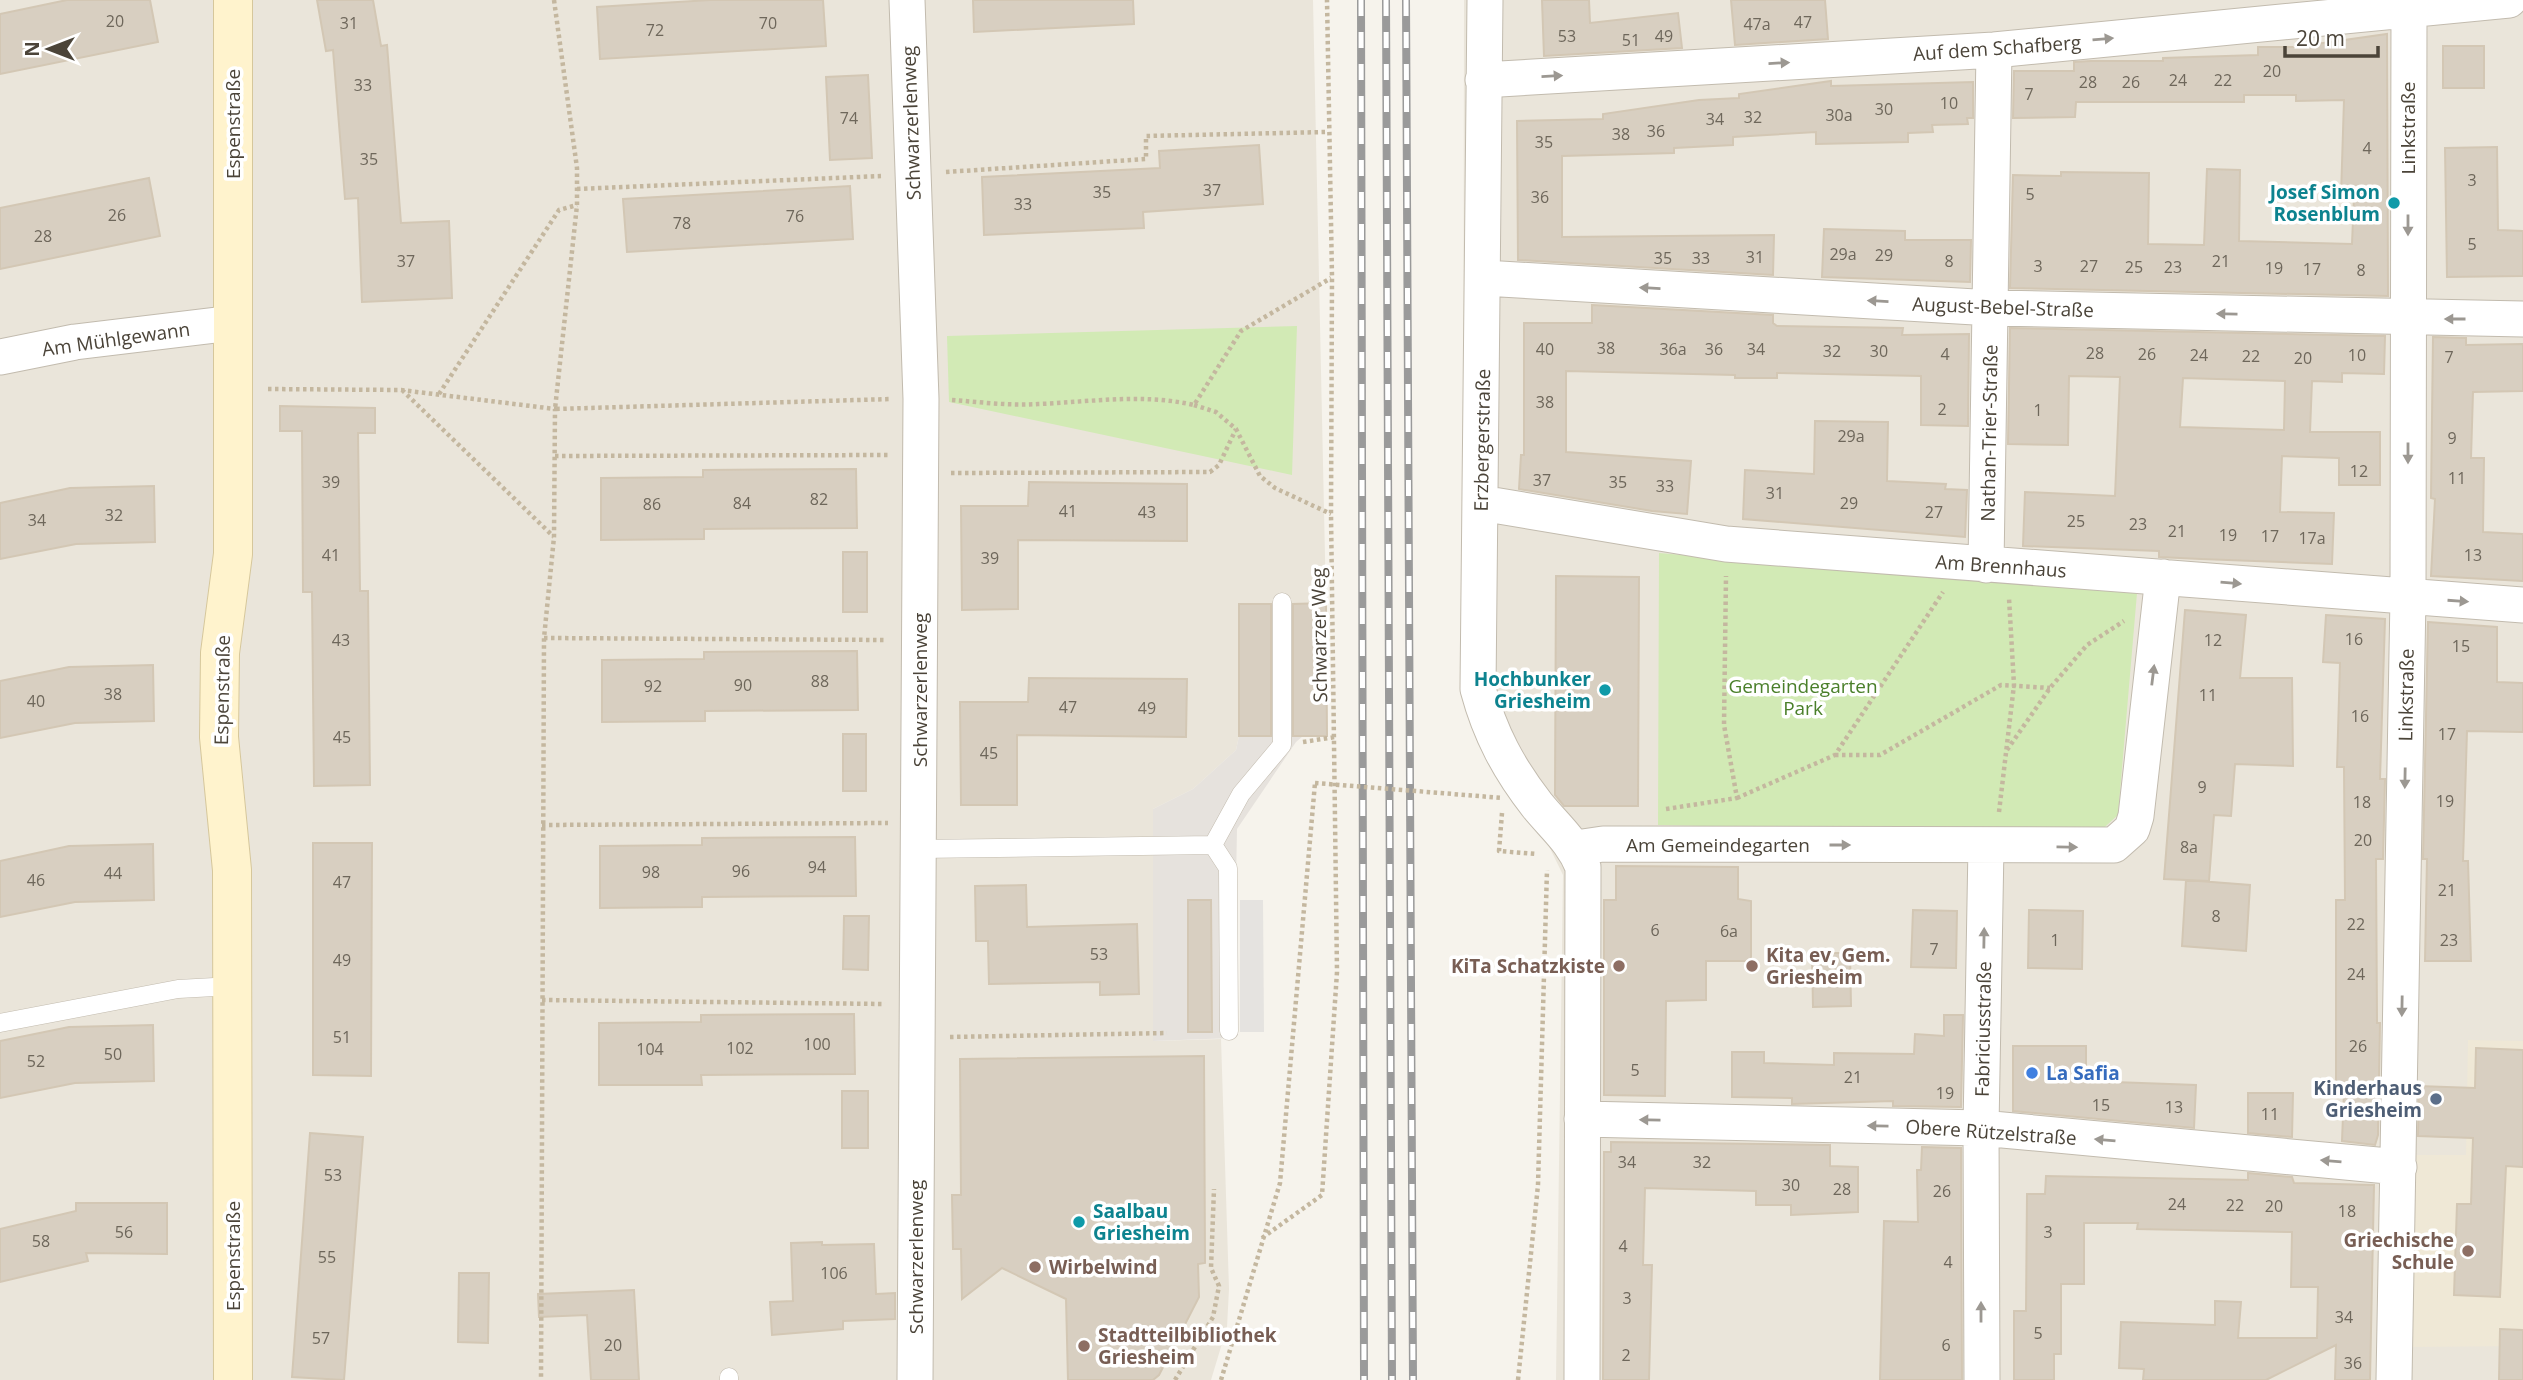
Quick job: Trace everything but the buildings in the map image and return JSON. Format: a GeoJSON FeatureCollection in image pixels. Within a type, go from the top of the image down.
{"type":"FeatureCollection","features":[{"type":"Feature","properties":{"kind":"street","name":"Espenstraße"},"geometry":{"type":"LineString","coordinates":[[233,0],[233,554],[220,653],[219,737],[232,870],[233,1380]]}},
{"type":"Feature","properties":{"kind":"street","name":"Schwarzerlenweg"},"geometry":{"type":"LineString","coordinates":[[907,0],[921,398],[915,1380]]}},
{"type":"Feature","properties":{"kind":"street","name":"Erzbergerstraße"},"geometry":{"type":"LineString","coordinates":[[1485,0],[1478,689],[1488,726],[1508,766],[1539,807],[1562,852]]}},
{"type":"Feature","properties":{"kind":"street","name":"Auf dem Schafberg"},"geometry":{"type":"LineString","coordinates":[[1483,80],[1994,50],[2509,0]]}},
{"type":"Feature","properties":{"kind":"street","name":"Linkstraße"},"geometry":{"type":"LineString","coordinates":[[2394,1380],[2408,597],[2409,10]]}},
{"type":"Feature","properties":{"kind":"street","name":"Nathan-Trier-Straße"},"geometry":{"type":"LineString","coordinates":[[1984,565],[1992,308],[1994,50]]}},
{"type":"Feature","properties":{"kind":"street","name":"August-Bebel-Straße"},"geometry":{"type":"LineString","coordinates":[[1484,278],[1992,308],[2523,319]]}},
{"type":"Feature","properties":{"kind":"street","name":"Am Mühlgewann"},"geometry":{"type":"LineString","coordinates":[[0,357],[75,342],[233,323]]}},
{"type":"Feature","properties":{"kind":"street","name":"Am Brennhaus"},"geometry":{"type":"LineString","coordinates":[[1481,503],[1726,544],[1984,565],[2162,586],[2523,605]]}},
{"type":"Feature","properties":{"kind":"street","name":"Am Gemeindegarten"},"geometry":{"type":"LineString","coordinates":[[1562,852],[1603,844],[2101,848],[2114,845],[2132,829],[2136,816],[2162,586]]}},
{"type":"Feature","properties":{"kind":"street","name":"Fabriciusstraße"},"geometry":{"type":"LineString","coordinates":[[1982,1380],[1981,1128],[1986,846]]}},
{"type":"Feature","properties":{"kind":"street"},"geometry":{"type":"LineString","coordinates":[[1562,852],[1585,885],[1581,1119],[1581,1380]]}},
{"type":"Feature","properties":{"kind":"street","name":"Obere Rützelstraße"},"geometry":{"type":"LineString","coordinates":[[1581,1119],[1981,1128],[2399,1167]]}},
{"type":"Feature","properties":{"kind":"lane"},"geometry":{"type":"LineString","coordinates":[[1213,845],[1241,794],[1282,745],[1282,602]]}},
{"type":"Feature","properties":{"kind":"lane"},"geometry":{"type":"LineString","coordinates":[[918,836],[1213,845]]}},
{"type":"Feature","properties":{"kind":"lane"},"geometry":{"type":"LineString","coordinates":[[1213,845],[1228,868],[1229,1031]]}},
{"type":"Feature","properties":{"kind":"lane"},"geometry":{"type":"LineString","coordinates":[[0,1023],[178,989],[233,986]]}},
{"type":"Feature","properties":{"kind":"path"},"geometry":{"type":"LineString","coordinates":[[541,1380],[544,638],[554,537],[555,409],[576,205],[577,168],[554,0]]}},
{"type":"Feature","properties":{"kind":"path","name":"Schwarzer Weg"},"geometry":{"type":"LineString","coordinates":[[1262,1238],[1322,1195],[1337,972],[1331,514],[1332,277],[1327,132],[1327,0]]}},
{"type":"Feature","properties":{"kind":"path"},"geometry":{"type":"LineString","coordinates":[[576,189],[913,174],[1146,159],[1146,136],[1327,132]]}},
{"type":"Feature","properties":{"kind":"path"},"geometry":{"type":"LineString","coordinates":[[439,394],[559,210],[576,205]]}},
{"type":"Feature","properties":{"kind":"path"},"geometry":{"type":"LineString","coordinates":[[1194,405],[1241,331],[1332,277]]}},
{"type":"Feature","properties":{"kind":"path"},"geometry":{"type":"LineString","coordinates":[[233,372],[273,391],[401,390],[555,409],[921,398],[1037,404],[1102,398],[1160,397],[1216,412],[1236,429],[1261,475],[1275,488],[1331,514]]}},
{"type":"Feature","properties":{"kind":"path"},"geometry":{"type":"LineString","coordinates":[[401,390],[554,537]]}},
{"type":"Feature","properties":{"kind":"path"},"geometry":{"type":"LineString","coordinates":[[555,456],[1210,472],[1219,465],[1236,429]]}},
{"type":"Feature","properties":{"kind":"path"},"geometry":{"type":"LineString","coordinates":[[1726,544],[1724,725],[1737,798]]}},
{"type":"Feature","properties":{"kind":"path"},"geometry":{"type":"LineString","coordinates":[[1835,755],[1984,565],[2012,617],[2014,685],[1998,822],[1986,846]]}},
{"type":"Feature","properties":{"kind":"path"},"geometry":{"type":"LineString","coordinates":[[2006,750],[2050,688],[2087,645],[2162,586]]}},
{"type":"Feature","properties":{"kind":"path"},"geometry":{"type":"LineString","coordinates":[[544,638],[920,640]]}},
{"type":"Feature","properties":{"kind":"path"},"geometry":{"type":"LineString","coordinates":[[1655,810],[1737,798],[1835,755],[1880,755],[2001,685],[2050,688]]}},
{"type":"Feature","properties":{"kind":"path"},"geometry":{"type":"LineString","coordinates":[[1221,1380],[1280,1183],[1315,783],[1503,798],[1499,851],[1562,852]]}},
{"type":"Feature","properties":{"kind":"path"},"geometry":{"type":"LineString","coordinates":[[542,825],[918,836]]}},
{"type":"Feature","properties":{"kind":"path"},"geometry":{"type":"LineString","coordinates":[[1518,1380],[1538,1185],[1547,869]]}},
{"type":"Feature","properties":{"kind":"path"},"geometry":{"type":"LineString","coordinates":[[542,1000],[1167,1033]]}},
{"type":"Feature","properties":{"kind":"path"},"geometry":{"type":"LineString","coordinates":[[1175,1380],[1213,1317],[1219,1286],[1211,1268],[1214,1189]]}},
{"type":"Feature","properties":{"kind":"shaded area"},"geometry":{"type":"Polygon","coordinates":[[[0,0],[1313,0],[1326,603],[1239,604],[1239,736],[1236,750],[1193,789],[1153,809],[1153,1041],[1221,1039],[1229,1289],[1227,1327],[1211,1380],[0,1380],[0,0]]]}},
{"type":"Feature","properties":{"kind":"shaded area"},"geometry":{"type":"Polygon","coordinates":[[[1464,0],[2523,0],[2523,1380],[1556,1380],[1563,875],[1463,670],[1464,0]]]}},
{"type":"Feature","properties":{"kind":"shaded area"},"geometry":{"type":"Polygon","coordinates":[[[1326,603],[1327,736],[1303,736],[1296,742],[1237,829],[1233,1038],[1153,1041],[1153,809],[1193,789],[1236,750],[1239,736],[1239,604],[1326,603]]]}},
{"type":"Feature","properties":{"kind":"shaded area"},"geometry":{"type":"Polygon","coordinates":[[[1240,900],[1263,900],[1264,1032],[1240,1032],[1240,900]]]}},
{"type":"Feature","properties":{"kind":"shaded area","name":"Griechische Schule"},"geometry":{"type":"Polygon","coordinates":[[[2468,1040],[2523,1041],[2523,1346],[2411,1347],[2416,1155],[2466,1155],[2468,1040]]]}},
{"type":"Feature","properties":{"kind":"green space"},"geometry":{"type":"Polygon","coordinates":[[[1297,326],[1292,475],[949,402],[947,336],[1297,326]]]}},
{"type":"Feature","properties":{"kind":"green space","name":"Gemeindegarten Park"},"geometry":{"type":"Polygon","coordinates":[[[1659,553],[2137,593],[2118,815],[2096,835],[1658,825],[1659,553]]]}},
{"type":"Feature","properties":{"kind":"railway"},"geometry":{"type":"LineString","coordinates":[[1361,0],[1364,1380]]}},
{"type":"Feature","properties":{"kind":"railway"},"geometry":{"type":"LineString","coordinates":[[1386,0],[1392,1380]]}},
{"type":"Feature","properties":{"kind":"railway"},"geometry":{"type":"LineString","coordinates":[[1406,0],[1413,1380]]}},
{"type":"Feature","properties":{"kind":"place","name":"Josef Simon Rosenblum"},"geometry":{"type":"Point","coordinates":[2394,203]}},
{"type":"Feature","properties":{"kind":"place","name":"Hochbunker Griesheim"},"geometry":{"type":"Point","coordinates":[1605,690]}},
{"type":"Feature","properties":{"kind":"place","name":"KiTa Schatzkiste"},"geometry":{"type":"Point","coordinates":[1619,966]}},
{"type":"Feature","properties":{"kind":"place","name":"Kita ev, Gem. Griesheim"},"geometry":{"type":"Point","coordinates":[1752,966]}},
{"type":"Feature","properties":{"kind":"place","name":"La Safia"},"geometry":{"type":"Point","coordinates":[2032,1073]}},
{"type":"Feature","properties":{"kind":"place","name":"Kinderhaus Griesheim"},"geometry":{"type":"Point","coordinates":[2436,1099]}},
{"type":"Feature","properties":{"kind":"place","name":"Saalbau Griesheim"},"geometry":{"type":"Point","coordinates":[1079,1222]}},
{"type":"Feature","properties":{"kind":"place","name":"Griechische Schule"},"geometry":{"type":"Point","coordinates":[2468,1251]}},
{"type":"Feature","properties":{"kind":"place","name":"Wirbelwind"},"geometry":{"type":"Point","coordinates":[1035,1267]}},
{"type":"Feature","properties":{"kind":"place","name":"Stadtteilbibliothek Griesheim"},"geometry":{"type":"Point","coordinates":[1084,1346]}}]}
